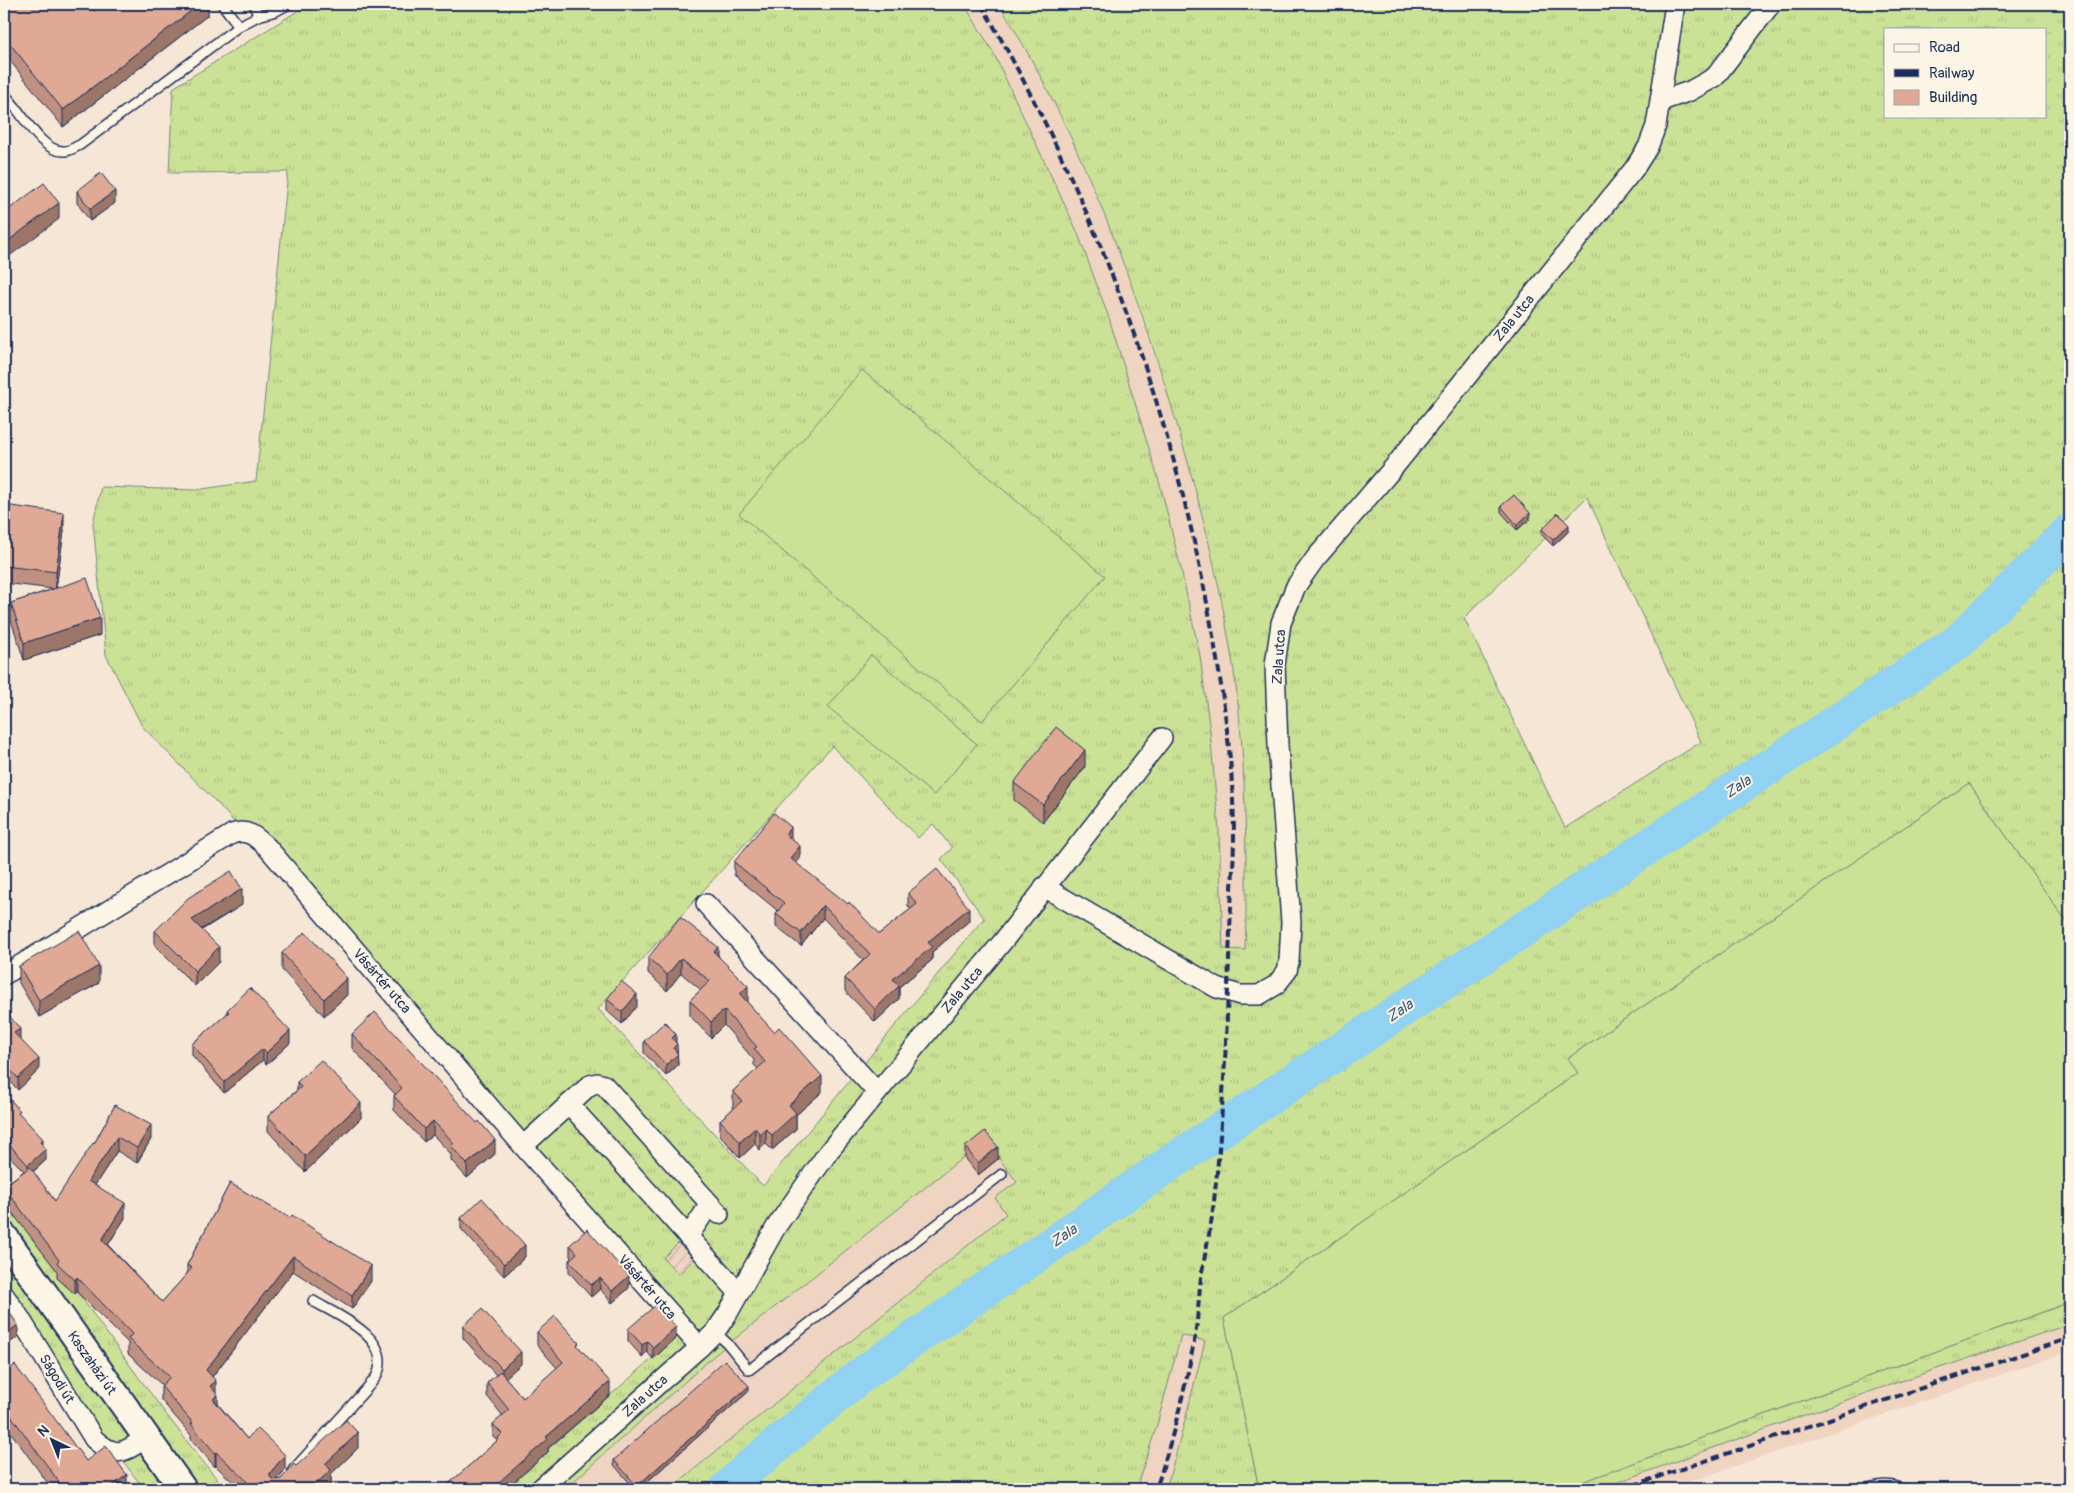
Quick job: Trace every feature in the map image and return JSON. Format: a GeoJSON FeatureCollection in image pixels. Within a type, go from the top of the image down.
{"type":"FeatureCollection","features":[{"type":"Feature","properties":{"kind":"street","name":"Zala utca"},"geometry":{"type":"LineString","coordinates":[[1044,887],[1217,988],[1248,996],[1259,994],[1276,985],[1287,971],[1291,947],[1291,922],[1278,745],[1275,665],[1277,642],[1287,605],[1296,586],[1315,559],[1394,467],[1634,168],[1648,147],[1656,126],[1661,101],[1675,4]]}},
{"type":"Feature","properties":{"kind":"street"},"geometry":{"type":"LineString","coordinates":[[1661,101],[1690,91],[1715,77],[1771,4]]}},
{"type":"Feature","properties":{"kind":"street","name":"Zala utca"},"geometry":{"type":"LineString","coordinates":[[540,1489],[700,1347],[714,1332],[728,1313],[738,1292],[776,1227],[829,1151],[1004,940],[1162,738]]}},
{"type":"Feature","properties":{"kind":"street","name":"Vásártér utca"},"geometry":{"type":"LineString","coordinates":[[4,975],[232,834],[245,832],[267,847],[523,1146],[700,1347]]}},
{"type":"Feature","properties":{"kind":"street"},"geometry":{"type":"LineString","coordinates":[[706,904],[877,1092]]}},
{"type":"Feature","properties":{"kind":"street"},"geometry":{"type":"LineString","coordinates":[[523,1146],[590,1085],[597,1083],[604,1085],[714,1209],[688,1236]]}},
{"type":"Feature","properties":{"kind":"street"},"geometry":{"type":"LineString","coordinates":[[569,1104],[738,1292]]}},
{"type":"Feature","properties":{"kind":"street","name":"Kaszaházi út"},"geometry":{"type":"LineString","coordinates":[[4,1236],[182,1489]]}},
{"type":"Feature","properties":{"kind":"street","name":"Ságodi út"},"geometry":{"type":"LineString","coordinates":[[4,1295],[18,1314],[94,1439],[106,1450],[123,1452],[145,1438]]}},
{"type":"Feature","properties":{"kind":"lane"},"geometry":{"type":"LineString","coordinates":[[222,4],[239,26]]}},
{"type":"Feature","properties":{"kind":"lane"},"geometry":{"type":"LineString","coordinates":[[254,4],[258,16]]}},
{"type":"Feature","properties":{"kind":"lane"},"geometry":{"type":"LineString","coordinates":[[4,94],[44,144],[54,150],[66,151],[80,145],[239,26],[258,16],[276,11],[289,4]]}},
{"type":"Feature","properties":{"kind":"lane"},"geometry":{"type":"LineString","coordinates":[[714,1332],[727,1342],[749,1370],[1002,1174]]}},
{"type":"Feature","properties":{"kind":"lane"},"geometry":{"type":"LineString","coordinates":[[289,1475],[368,1387],[377,1374],[379,1361],[378,1348],[373,1339],[313,1301]]}},
{"type":"Feature","properties":{"kind":"lane"},"geometry":{"type":"LineString","coordinates":[[1865,1489],[1879,1485],[1896,1486],[1903,1489]]}},
{"type":"Feature","properties":{"kind":"shaded area"},"geometry":{"type":"Polygon","coordinates":[[[964,4],[999,4],[1041,77],[1078,155],[1117,246],[1180,432],[1205,529],[1227,629],[1236,688],[1243,766],[1246,844],[1245,950],[1223,949],[1219,831],[1200,656],[1161,488],[1109,318],[1077,231],[993,52],[964,4]]]}},
{"type":"Feature","properties":{"kind":"shaded area"},"geometry":{"type":"Polygon","coordinates":[[[985,1140],[1018,1182],[995,1198],[1006,1214],[670,1489],[565,1489],[717,1353],[985,1140]]]}},
{"type":"Feature","properties":{"kind":"shaded area"},"geometry":{"type":"Polygon","coordinates":[[[678,1243],[694,1259],[678,1274],[662,1258],[678,1243]]]}},
{"type":"Feature","properties":{"kind":"shaded area"},"geometry":{"type":"Polygon","coordinates":[[[2070,1324],[2070,1351],[1668,1489],[1599,1489],[1863,1394],[2070,1324]]]}},
{"type":"Feature","properties":{"kind":"shaded area"},"geometry":{"type":"Polygon","coordinates":[[[1181,1334],[1206,1341],[1166,1489],[1136,1489],[1157,1425],[1181,1334]]]}},
{"type":"Feature","properties":{"kind":"green space"},"geometry":{"type":"Polygon","coordinates":[[[309,4],[964,4],[993,52],[1077,231],[1109,318],[1161,488],[1200,656],[1210,732],[1219,831],[1223,949],[1245,950],[1245,807],[1239,710],[1221,600],[1202,515],[1179,431],[1153,348],[1105,215],[1045,86],[999,4],[2070,4],[2070,927],[1969,783],[1568,1058],[1578,1073],[1224,1318],[1259,1489],[1166,1489],[1205,1341],[1181,1335],[1157,1425],[1136,1489],[670,1489],[1006,1214],[995,1198],[1017,1182],[985,1140],[717,1353],[565,1489],[502,1489],[682,1333],[220,806],[142,726],[106,655],[93,523],[101,487],[196,490],[256,481],[288,172],[169,173],[173,88],[309,4]],[[1587,497],[1464,618],[1565,828],[1701,742],[1587,497]],[[832,746],[598,1009],[763,1186],[984,918],[941,859],[952,848],[933,824],[918,838],[832,746]],[[678,1243],[663,1258],[679,1274],[694,1259],[678,1243]]]}},
{"type":"Feature","properties":{"kind":"green space"},"geometry":{"type":"Polygon","coordinates":[[[862,370],[1105,576],[982,721],[739,514],[862,370]]]}},
{"type":"Feature","properties":{"kind":"green space"},"geometry":{"type":"Polygon","coordinates":[[[871,655],[977,744],[934,795],[828,707],[871,655]]]}},
{"type":"Feature","properties":{"kind":"green space"},"geometry":{"type":"Polygon","coordinates":[[[1969,783],[2070,927],[2070,1302],[1563,1489],[1259,1489],[1224,1318],[1578,1073],[1568,1058],[1969,783]]]}},
{"type":"Feature","properties":{"kind":"green space"},"geometry":{"type":"Polygon","coordinates":[[[4,1188],[139,1378],[225,1489],[144,1489],[4,1304],[4,1188]]]}},
{"type":"Feature","properties":{"kind":"green space"},"geometry":{"type":"Polygon","coordinates":[[[2070,1302],[2070,1324],[1863,1394],[1599,1489],[1563,1489],[2070,1302]]]}},
{"type":"Feature","properties":{"kind":"building"},"geometry":{"type":"Polygon","coordinates":[[[4,4],[88,4],[94,11],[103,4],[200,4],[63,110],[7,40],[4,43],[4,4]]]}},
{"type":"Feature","properties":{"kind":"building"},"geometry":{"type":"Polygon","coordinates":[[[101,173],[115,191],[90,209],[77,191],[101,173]]]}},
{"type":"Feature","properties":{"kind":"building"},"geometry":{"type":"Polygon","coordinates":[[[44,183],[59,203],[4,244],[4,213],[44,183]]]}},
{"type":"Feature","properties":{"kind":"building"},"geometry":{"type":"Polygon","coordinates":[[[1514,495],[1530,513],[1517,525],[1501,506],[1514,495]]]}},
{"type":"Feature","properties":{"kind":"building"},"geometry":{"type":"Polygon","coordinates":[[[4,505],[64,513],[56,572],[4,566],[4,505]]]}},
{"type":"Feature","properties":{"kind":"building"},"geometry":{"type":"Polygon","coordinates":[[[1558,513],[1569,525],[1553,540],[1542,529],[1558,513]]]}},
{"type":"Feature","properties":{"kind":"building"},"geometry":{"type":"Polygon","coordinates":[[[87,578],[100,618],[24,643],[11,603],[87,578]]]}},
{"type":"Feature","properties":{"kind":"building"},"geometry":{"type":"Polygon","coordinates":[[[1056,727],[1085,750],[1043,805],[1014,783],[1056,727]]]}},
{"type":"Feature","properties":{"kind":"building"},"geometry":{"type":"Polygon","coordinates":[[[774,813],[791,827],[785,834],[800,846],[790,858],[848,904],[849,902],[879,934],[917,904],[908,893],[937,869],[969,908],[928,942],[932,947],[893,979],[899,986],[875,1009],[845,978],[870,954],[823,905],[801,933],[776,914],[784,903],[734,862],[774,813]]]}},
{"type":"Feature","properties":{"kind":"building"},"geometry":{"type":"Polygon","coordinates":[[[231,871],[242,889],[192,920],[219,947],[195,971],[155,931],[188,898],[231,871]]]}},
{"type":"Feature","properties":{"kind":"building"},"geometry":{"type":"Polygon","coordinates":[[[680,917],[718,947],[714,952],[748,986],[740,994],[774,1032],[779,1027],[822,1076],[789,1105],[796,1113],[772,1135],[766,1129],[760,1134],[755,1128],[740,1142],[720,1120],[742,1101],[733,1091],[765,1062],[754,1049],[757,1047],[724,1010],[711,1022],[690,1000],[710,981],[681,958],[667,975],[648,958],[680,917]]]}},
{"type":"Feature","properties":{"kind":"building"},"geometry":{"type":"Polygon","coordinates":[[[79,931],[99,966],[39,1000],[19,966],[79,931]]]}},
{"type":"Feature","properties":{"kind":"building"},"geometry":{"type":"Polygon","coordinates":[[[305,932],[347,978],[324,999],[282,953],[305,932]]]}},
{"type":"Feature","properties":{"kind":"building"},"geometry":{"type":"Polygon","coordinates":[[[621,981],[637,994],[622,1012],[607,999],[621,981]]]}},
{"type":"Feature","properties":{"kind":"building"},"geometry":{"type":"Polygon","coordinates":[[[250,988],[290,1031],[266,1053],[263,1049],[224,1082],[192,1044],[229,1012],[227,1010],[250,988]]]}},
{"type":"Feature","properties":{"kind":"building"},"geometry":{"type":"Polygon","coordinates":[[[375,1012],[477,1123],[479,1121],[495,1140],[467,1164],[451,1146],[454,1143],[433,1121],[424,1129],[394,1096],[402,1088],[352,1034],[375,1012]]]}},
{"type":"Feature","properties":{"kind":"building"},"geometry":{"type":"Polygon","coordinates":[[[8,1014],[20,1029],[14,1033],[39,1059],[18,1078],[4,1063],[4,1018],[8,1014]]]}},
{"type":"Feature","properties":{"kind":"building"},"geometry":{"type":"Polygon","coordinates":[[[665,1022],[676,1034],[672,1038],[677,1044],[673,1048],[678,1054],[666,1065],[644,1041],[665,1022]]]}},
{"type":"Feature","properties":{"kind":"building"},"geometry":{"type":"Polygon","coordinates":[[[321,1060],[361,1103],[305,1156],[268,1116],[301,1087],[297,1082],[321,1060]]]}},
{"type":"Feature","properties":{"kind":"building"},"geometry":{"type":"Polygon","coordinates":[[[5,1093],[20,1111],[18,1112],[43,1139],[40,1142],[46,1149],[28,1165],[4,1139],[5,1093]]]}},
{"type":"Feature","properties":{"kind":"building"},"geometry":{"type":"Polygon","coordinates":[[[115,1105],[151,1125],[137,1148],[117,1137],[88,1181],[125,1203],[102,1240],[162,1302],[192,1268],[187,1265],[230,1183],[290,1218],[292,1215],[371,1266],[352,1295],[293,1256],[206,1370],[216,1381],[210,1386],[218,1395],[213,1399],[247,1439],[257,1428],[285,1455],[270,1473],[270,1477],[274,1480],[281,1479],[294,1464],[296,1466],[346,1420],[358,1433],[325,1464],[331,1470],[310,1489],[245,1489],[242,1486],[247,1481],[215,1453],[191,1424],[193,1423],[161,1386],[170,1377],[128,1339],[132,1334],[77,1277],[75,1280],[57,1263],[59,1260],[4,1187],[30,1167],[55,1201],[94,1144],[115,1105]]]}},
{"type":"Feature","properties":{"kind":"building"},"geometry":{"type":"Polygon","coordinates":[[[985,1131],[998,1147],[978,1163],[965,1147],[985,1131]]]}},
{"type":"Feature","properties":{"kind":"building"},"geometry":{"type":"Polygon","coordinates":[[[482,1198],[525,1245],[504,1264],[461,1218],[482,1198]]]}},
{"type":"Feature","properties":{"kind":"building"},"geometry":{"type":"Polygon","coordinates":[[[587,1229],[629,1276],[612,1291],[600,1278],[591,1285],[569,1260],[577,1253],[570,1245],[587,1229]]]}},
{"type":"Feature","properties":{"kind":"building"},"geometry":{"type":"Polygon","coordinates":[[[4,1304],[18,1325],[4,1335],[4,1304]]]}},
{"type":"Feature","properties":{"kind":"building"},"geometry":{"type":"Polygon","coordinates":[[[657,1304],[676,1327],[653,1347],[647,1341],[642,1345],[628,1329],[657,1304]]]}},
{"type":"Feature","properties":{"kind":"building"},"geometry":{"type":"Polygon","coordinates":[[[482,1309],[521,1352],[502,1369],[463,1326],[482,1309]]]}},
{"type":"Feature","properties":{"kind":"building"},"geometry":{"type":"Polygon","coordinates":[[[555,1316],[579,1343],[577,1345],[610,1382],[546,1437],[548,1439],[491,1489],[443,1489],[499,1439],[502,1434],[493,1424],[509,1410],[487,1383],[500,1371],[523,1398],[563,1362],[537,1332],[555,1316]]]}},
{"type":"Feature","properties":{"kind":"building"},"geometry":{"type":"Polygon","coordinates":[[[725,1360],[749,1386],[637,1486],[614,1460],[725,1360]]]}},
{"type":"Feature","properties":{"kind":"building"},"geometry":{"type":"Polygon","coordinates":[[[15,1365],[86,1461],[106,1446],[127,1475],[108,1489],[64,1489],[4,1406],[4,1373],[15,1365]]]}},
{"type":"Feature","properties":{"kind":"waterway","name":"Zala"},"geometry":{"type":"LineString","coordinates":[[727,1489],[751,1466],[861,1375],[1179,1157],[1958,642],[2070,531]]}},
{"type":"Feature","properties":{"kind":"railway"},"geometry":{"type":"LineString","coordinates":[[981,4],[1059,151],[1123,304],[1150,382],[1174,462],[1194,542],[1211,624],[1227,727],[1232,779],[1234,843],[1225,1060],[1218,1165],[1212,1217],[1201,1278],[1195,1338],[1177,1419],[1156,1489]]}},
{"type":"Feature","properties":{"kind":"railway"},"geometry":{"type":"LineString","coordinates":[[1622,1489],[2070,1338]]}}]}
